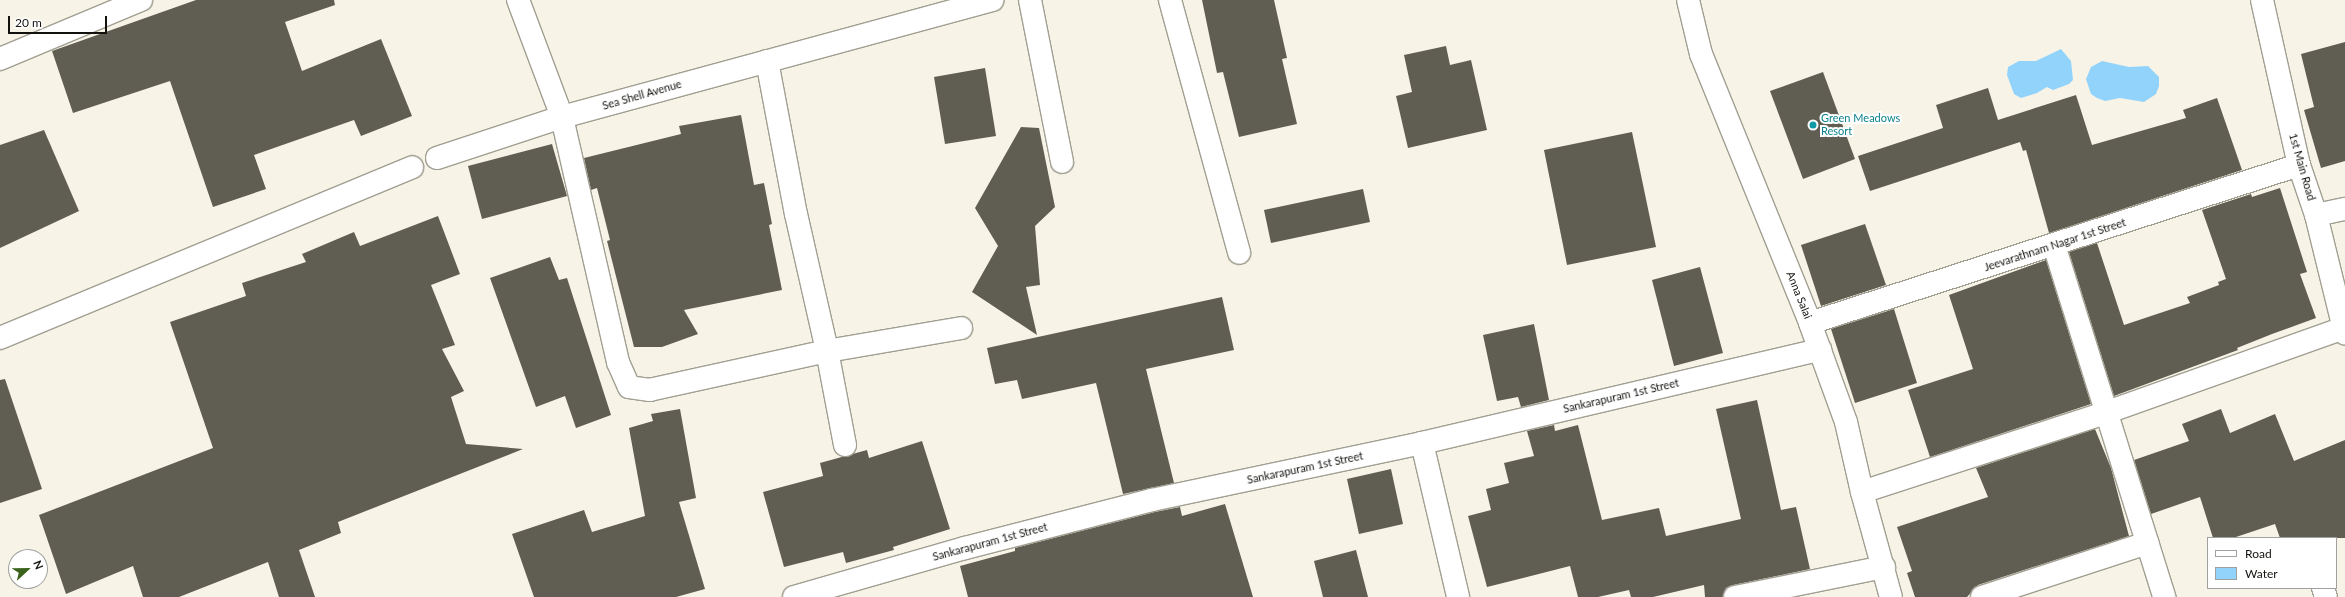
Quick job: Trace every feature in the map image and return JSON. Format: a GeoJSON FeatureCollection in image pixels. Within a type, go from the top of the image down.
{"type":"FeatureCollection","features":[{"type":"Feature","properties":{"kind":"street"},"geometry":{"type":"LineString","coordinates":[[0,59],[141,0]]}},
{"type":"Feature","properties":{"kind":"street"},"geometry":{"type":"LineString","coordinates":[[518,0],[562,117],[618,362],[629,387],[650,390],[827,351],[961,328]]}},
{"type":"Feature","properties":{"kind":"street","name":"Sea Shell Avenue"},"geometry":{"type":"LineString","coordinates":[[437,158],[562,117],[992,0]]}},
{"type":"Feature","properties":{"kind":"street"},"geometry":{"type":"LineString","coordinates":[[1030,0],[1062,162]]}},
{"type":"Feature","properties":{"kind":"street"},"geometry":{"type":"LineString","coordinates":[[1170,0],[1239,253]]}},
{"type":"Feature","properties":{"kind":"street","name":"Anna Salai"},"geometry":{"type":"LineString","coordinates":[[1688,0],[1701,54],[1810,322],[1846,422],[1862,492],[1884,567],[1891,597]]}},
{"type":"Feature","properties":{"kind":"street","name":"1st Main Road"},"geometry":{"type":"LineString","coordinates":[[2262,0],[2299,165],[2316,215],[2344,331]]}},
{"type":"Feature","properties":{"kind":"street"},"geometry":{"type":"LineString","coordinates":[[767,61],[796,214],[827,351],[845,445]]}},
{"type":"Feature","properties":{"kind":"street","name":"Jeevarathnam Nagar 1st Street"},"geometry":{"type":"LineString","coordinates":[[1810,322],[2054,245],[2299,165]]}},
{"type":"Feature","properties":{"kind":"street"},"geometry":{"type":"LineString","coordinates":[[0,338],[412,167]]}},
{"type":"Feature","properties":{"kind":"street"},"geometry":{"type":"LineString","coordinates":[[2316,215],[2345,209]]}},
{"type":"Feature","properties":{"kind":"street"},"geometry":{"type":"LineString","coordinates":[[2054,245],[2105,413],[2164,597]]}},
{"type":"Feature","properties":{"kind":"street"},"geometry":{"type":"LineString","coordinates":[[1862,492],[2105,413],[2344,331]]}},
{"type":"Feature","properties":{"kind":"street","name":"Sankarapuram 1st Street"},"geometry":{"type":"LineString","coordinates":[[794,597],[965,548],[1152,500],[1422,442],[1820,350]]}},
{"type":"Feature","properties":{"kind":"street"},"geometry":{"type":"LineString","coordinates":[[1422,442],[1458,597]]}},
{"type":"Feature","properties":{"kind":"street"},"geometry":{"type":"LineString","coordinates":[[1982,597],[2147,543]]}},
{"type":"Feature","properties":{"kind":"street"},"geometry":{"type":"LineString","coordinates":[[1735,597],[1884,567]]}},
{"type":"Feature","properties":{"kind":"water"},"geometry":{"type":"Polygon","coordinates":[[[2061,49],[2071,61],[2073,80],[2069,84],[2053,90],[2047,87],[2037,93],[2021,98],[2014,94],[2007,75],[2008,67],[2019,61],[2036,61],[2061,49]]]}},
{"type":"Feature","properties":{"kind":"water"},"geometry":{"type":"Polygon","coordinates":[[[2102,61],[2129,67],[2148,66],[2159,77],[2159,86],[2156,94],[2144,102],[2120,98],[2105,101],[2097,98],[2091,94],[2086,79],[2091,67],[2102,61]]]}},
{"type":"Feature","properties":{"kind":"building"},"geometry":{"type":"Polygon","coordinates":[[[196,0],[334,0],[335,5],[285,22],[302,71],[381,39],[412,116],[361,136],[354,120],[254,155],[266,189],[213,207],[170,81],[73,113],[52,51],[196,0]]]}},
{"type":"Feature","properties":{"kind":"building"},"geometry":{"type":"Polygon","coordinates":[[[1202,0],[1274,0],[1287,58],[1282,59],[1297,124],[1239,137],[1223,72],[1217,73],[1202,0]]]}},
{"type":"Feature","properties":{"kind":"building"},"geometry":{"type":"Polygon","coordinates":[[[2345,42],[2345,161],[2321,168],[2304,110],[2314,107],[2301,54],[2345,42]]]}},
{"type":"Feature","properties":{"kind":"building"},"geometry":{"type":"Polygon","coordinates":[[[1446,46],[1450,65],[1471,60],[1487,130],[1408,148],[1396,96],[1412,92],[1404,55],[1446,46]]]}},
{"type":"Feature","properties":{"kind":"building"},"geometry":{"type":"Polygon","coordinates":[[[985,68],[996,136],[945,144],[934,77],[985,68]]]}},
{"type":"Feature","properties":{"kind":"building","name":"Green Meadows Resort"},"geometry":{"type":"Polygon","coordinates":[[[1823,72],[1855,159],[1803,179],[1770,91],[1823,72]]]}},
{"type":"Feature","properties":{"kind":"building"},"geometry":{"type":"Polygon","coordinates":[[[1988,88],[1998,120],[2076,95],[2092,145],[2186,118],[2183,110],[2217,98],[2242,170],[2049,233],[2026,150],[2023,151],[2020,142],[1870,191],[1858,156],[1943,128],[1936,105],[1988,88]]]}},
{"type":"Feature","properties":{"kind":"building"},"geometry":{"type":"Polygon","coordinates":[[[741,115],[754,185],[764,183],[772,224],[769,225],[782,290],[684,310],[698,334],[662,347],[634,347],[607,241],[610,240],[597,188],[591,190],[584,158],[681,134],[679,126],[741,115]]]}},
{"type":"Feature","properties":{"kind":"building"},"geometry":{"type":"Polygon","coordinates":[[[1021,127],[1039,128],[1055,207],[1035,226],[1040,285],[1026,287],[1037,335],[972,292],[998,246],[975,208],[1021,127]]]}},
{"type":"Feature","properties":{"kind":"building"},"geometry":{"type":"Polygon","coordinates":[[[44,130],[79,211],[0,248],[0,145],[44,130]]]}},
{"type":"Feature","properties":{"kind":"building"},"geometry":{"type":"Polygon","coordinates":[[[1632,132],[1656,247],[1567,265],[1544,150],[1632,132]]]}},
{"type":"Feature","properties":{"kind":"building"},"geometry":{"type":"Polygon","coordinates":[[[552,144],[567,196],[482,219],[468,166],[552,144]]]}},
{"type":"Feature","properties":{"kind":"building"},"geometry":{"type":"Polygon","coordinates":[[[2280,188],[2307,272],[2300,274],[2316,318],[2237,348],[2238,350],[2114,396],[2069,252],[2097,243],[2124,325],[2190,303],[2187,297],[2219,285],[2218,282],[2226,279],[2202,210],[2251,194],[2252,197],[2280,188]]]}},
{"type":"Feature","properties":{"kind":"building"},"geometry":{"type":"Polygon","coordinates":[[[1363,189],[1370,222],[1271,243],[1264,210],[1363,189]]]}},
{"type":"Feature","properties":{"kind":"building"},"geometry":{"type":"Polygon","coordinates":[[[438,216],[460,274],[431,285],[455,345],[442,349],[464,391],[451,397],[466,444],[523,449],[338,522],[341,533],[299,550],[315,597],[279,597],[268,562],[179,597],[143,597],[133,566],[66,594],[39,515],[213,448],[170,322],[246,296],[242,283],[306,262],[302,254],[354,232],[360,246],[438,216]]]}},
{"type":"Feature","properties":{"kind":"building"},"geometry":{"type":"Polygon","coordinates":[[[1865,224],[1886,285],[1821,306],[1801,245],[1865,224]]]}},
{"type":"Feature","properties":{"kind":"building"},"geometry":{"type":"Polygon","coordinates":[[[550,257],[559,280],[567,278],[611,415],[576,428],[565,396],[536,407],[490,278],[550,257]]]}},
{"type":"Feature","properties":{"kind":"building"},"geometry":{"type":"Polygon","coordinates":[[[2046,260],[2091,404],[1930,457],[1908,390],[1973,369],[1949,295],[2046,260]]]}},
{"type":"Feature","properties":{"kind":"building"},"geometry":{"type":"Polygon","coordinates":[[[1700,267],[1723,353],[1674,366],[1652,280],[1700,267]]]}},
{"type":"Feature","properties":{"kind":"building"},"geometry":{"type":"Polygon","coordinates":[[[1222,297],[1234,350],[1146,369],[1174,483],[1123,494],[1096,383],[1022,399],[1017,380],[995,384],[987,348],[1222,297]]]}},
{"type":"Feature","properties":{"kind":"building"},"geometry":{"type":"Polygon","coordinates":[[[1894,309],[1917,383],[1855,403],[1831,329],[1894,309]]]}},
{"type":"Feature","properties":{"kind":"building"},"geometry":{"type":"Polygon","coordinates":[[[1534,324],[1549,400],[1521,407],[1518,397],[1497,401],[1483,335],[1534,324]]]}},
{"type":"Feature","properties":{"kind":"building"},"geometry":{"type":"Polygon","coordinates":[[[5,379],[42,489],[0,503],[0,380],[5,379]]]}},
{"type":"Feature","properties":{"kind":"building"},"geometry":{"type":"Polygon","coordinates":[[[1757,400],[1781,510],[1796,507],[1810,569],[1733,585],[1726,588],[1723,597],[1705,597],[1704,585],[1653,597],[1631,597],[1629,590],[1598,597],[1578,597],[1570,566],[1487,587],[1468,516],[1491,510],[1486,489],[1509,483],[1504,463],[1534,456],[1527,431],[1554,425],[1555,431],[1578,425],[1602,520],[1659,508],[1666,536],[1741,519],[1716,409],[1757,400]]]}},
{"type":"Feature","properties":{"kind":"building"},"geometry":{"type":"Polygon","coordinates":[[[680,409],[696,498],[679,502],[705,589],[676,597],[534,597],[512,534],[584,510],[592,532],[645,516],[629,428],[653,421],[651,414],[680,409]]]}},
{"type":"Feature","properties":{"kind":"building"},"geometry":{"type":"Polygon","coordinates":[[[2221,409],[2230,433],[2275,414],[2294,461],[2345,440],[2345,538],[2280,537],[2275,524],[2236,537],[2213,537],[2200,497],[2151,514],[2134,460],[2189,441],[2182,424],[2221,409]]]}},
{"type":"Feature","properties":{"kind":"building"},"geometry":{"type":"Polygon","coordinates":[[[2095,429],[2111,468],[2129,536],[1978,585],[1967,597],[1915,597],[1907,573],[1912,571],[1897,527],[1988,497],[1976,468],[2095,429]]]}},
{"type":"Feature","properties":{"kind":"building"},"geometry":{"type":"Polygon","coordinates":[[[922,441],[950,529],[893,547],[894,550],[846,563],[843,552],[784,567],[763,492],[823,476],[820,463],[867,450],[869,458],[922,441]]]}},
{"type":"Feature","properties":{"kind":"building"},"geometry":{"type":"Polygon","coordinates":[[[1391,469],[1403,524],[1359,534],[1347,479],[1391,469]]]}},
{"type":"Feature","properties":{"kind":"building"},"geometry":{"type":"Polygon","coordinates":[[[1225,504],[1253,597],[968,597],[960,566],[1015,551],[1015,548],[1155,512],[1180,507],[1182,516],[1225,504]]]}},
{"type":"Feature","properties":{"kind":"building"},"geometry":{"type":"Polygon","coordinates":[[[1356,550],[1368,597],[1323,597],[1314,561],[1356,550]]]}},
{"type":"Feature","properties":{"kind":"place","name":"Green Meadows Resort"},"geometry":{"type":"Point","coordinates":[1813,125]}}]}
